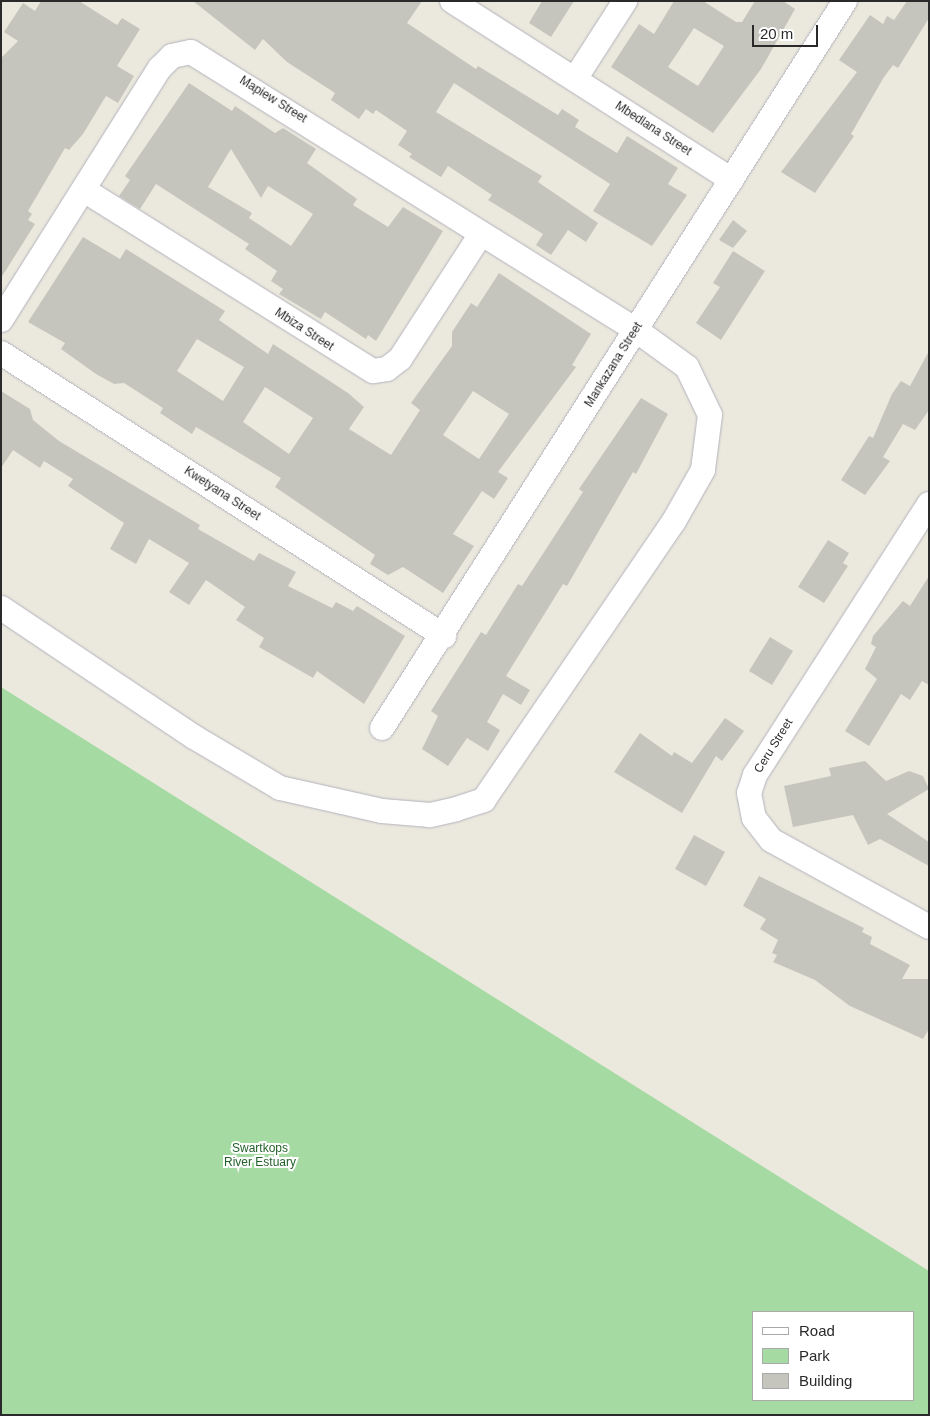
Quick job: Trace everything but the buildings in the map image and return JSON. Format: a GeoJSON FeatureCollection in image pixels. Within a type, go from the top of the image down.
{"type":"FeatureCollection","features":[{"type":"Feature","properties":{"kind":"street","name":"Mbedlana Street"},"geometry":{"type":"LineString","coordinates":[[452,1],[732,180]]}},
{"type":"Feature","properties":{"kind":"street"},"geometry":{"type":"LineString","coordinates":[[575,79],[625,1]]}},
{"type":"Feature","properties":{"kind":"street","name":"Mankazana Street"},"geometry":{"type":"LineString","coordinates":[[382,728],[444,636],[845,1]]}},
{"type":"Feature","properties":{"kind":"street","name":"Mapiew Street"},"geometry":{"type":"LineString","coordinates":[[1,320],[166,61],[177,54],[191,52],[636,330],[686,367],[700,390],[710,415],[703,470],[674,521],[484,800],[430,815],[406,814],[280,788],[194,737],[1,608]]}},
{"type":"Feature","properties":{"kind":"street","name":"Mbiza Street"},"geometry":{"type":"LineString","coordinates":[[84,190],[373,371],[387,369],[400,359],[481,234]]}},
{"type":"Feature","properties":{"kind":"street","name":"Kwetyana Street"},"geometry":{"type":"LineString","coordinates":[[1,352],[444,636]]}},
{"type":"Feature","properties":{"kind":"street","name":"Ceru Street"},"geometry":{"type":"LineString","coordinates":[[929,504],[755,774],[749,793],[754,818],[771,840],[929,927]]}},
{"type":"Feature","properties":{"kind":"green space","name":"Swartkops River Estuary"},"geometry":{"type":"Polygon","coordinates":[[[1,687],[929,1271],[929,1415],[1,1415],[1,687]]]}}]}
